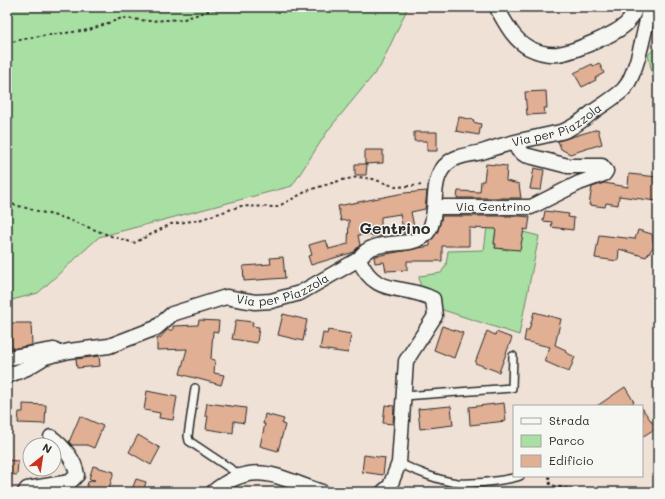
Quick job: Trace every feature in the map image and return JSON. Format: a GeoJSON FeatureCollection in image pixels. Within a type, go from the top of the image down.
{"type":"FeatureCollection","features":[{"type":"Feature","properties":{"kind":"street"},"geometry":{"type":"LineString","coordinates":[[498,10],[514,35],[527,47],[537,51],[558,54],[572,51],[618,30],[628,22],[636,7]]}},
{"type":"Feature","properties":{"kind":"street","name":"Via per Piazzola"},"geometry":{"type":"LineString","coordinates":[[69,351],[109,346],[156,328],[172,314],[226,297],[255,302],[271,301],[300,293],[359,259],[361,255],[371,248],[418,240],[425,236],[429,230],[435,207],[436,182],[441,170],[448,162],[506,144],[566,130],[624,89],[634,71],[650,7]]}},
{"type":"Feature","properties":{"kind":"street","name":"Via Gentrino"},"geometry":{"type":"LineString","coordinates":[[435,207],[532,207],[579,183],[604,174],[606,171],[602,166],[568,166],[525,155],[518,150],[522,141]]}},
{"type":"Feature","properties":{"kind":"street"},"geometry":{"type":"LineString","coordinates":[[359,259],[366,273],[378,284],[421,292],[433,299],[435,316],[406,361],[399,463],[390,486],[383,492]]}},
{"type":"Feature","properties":{"kind":"street"},"geometry":{"type":"LineString","coordinates":[[7,358],[59,349],[69,351]]}},
{"type":"Feature","properties":{"kind":"street"},"geometry":{"type":"LineString","coordinates":[[7,376],[27,368],[45,357],[69,351]]}},
{"type":"Feature","properties":{"kind":"street"},"geometry":{"type":"LineString","coordinates":[[25,492],[27,489],[70,482],[77,475],[76,467],[62,446]]}},
{"type":"Feature","properties":{"kind":"street"},"geometry":{"type":"LineString","coordinates":[[213,492],[223,484],[240,475],[257,472],[295,482],[322,492]]}},
{"type":"Feature","properties":{"kind":"lane"},"geometry":{"type":"LineString","coordinates":[[404,396],[512,388],[513,356]]}},
{"type":"Feature","properties":{"kind":"lane"},"geometry":{"type":"LineString","coordinates":[[195,388],[188,436],[189,441],[240,475]]}},
{"type":"Feature","properties":{"kind":"lane"},"geometry":{"type":"LineString","coordinates":[[399,463],[416,471],[458,483],[509,480],[517,477]]}},
{"type":"Feature","properties":{"kind":"path"},"geometry":{"type":"LineString","coordinates":[[7,43],[32,37],[89,30],[122,18],[149,21],[184,20],[220,7]]}},
{"type":"Feature","properties":{"kind":"path"},"geometry":{"type":"LineString","coordinates":[[7,202],[64,218],[134,243],[171,224],[199,220],[241,206],[277,207],[309,190],[342,180],[358,177],[373,179],[396,186],[417,186],[436,182]]}},
{"type":"Feature","properties":{"kind":"path"},"geometry":{"type":"LineString","coordinates":[[549,477],[550,485],[584,492]]}},
{"type":"Feature","properties":{"kind":"green space"},"geometry":{"type":"Polygon","coordinates":[[[7,7],[408,7],[380,67],[329,129],[292,186],[99,237],[38,293],[12,300],[7,299],[7,7]]]}},
{"type":"Feature","properties":{"kind":"green space"},"geometry":{"type":"Polygon","coordinates":[[[658,45],[658,98],[648,55],[658,45]]]}},
{"type":"Feature","properties":{"kind":"green space"},"geometry":{"type":"Polygon","coordinates":[[[487,227],[496,228],[495,248],[520,250],[523,232],[539,236],[519,335],[434,307],[421,293],[419,276],[441,273],[446,265],[448,251],[484,250],[487,227]]]}},
{"type":"Feature","properties":{"kind":"building"},"geometry":{"type":"Polygon","coordinates":[[[599,63],[604,73],[595,78],[596,80],[582,87],[574,73],[592,64],[593,66],[599,63]]]}},
{"type":"Feature","properties":{"kind":"building"},"geometry":{"type":"Polygon","coordinates":[[[546,91],[547,108],[544,108],[545,114],[527,115],[525,92],[546,91]]]}},
{"type":"Feature","properties":{"kind":"building"},"geometry":{"type":"Polygon","coordinates":[[[459,117],[474,120],[473,122],[481,124],[479,135],[456,131],[459,117]]]}},
{"type":"Feature","properties":{"kind":"building"},"geometry":{"type":"Polygon","coordinates":[[[598,129],[602,144],[570,154],[561,149],[558,141],[598,129]]]}},
{"type":"Feature","properties":{"kind":"building"},"geometry":{"type":"Polygon","coordinates":[[[414,132],[437,132],[437,151],[427,151],[427,141],[414,141],[414,132]]]}},
{"type":"Feature","properties":{"kind":"building"},"geometry":{"type":"Polygon","coordinates":[[[365,150],[383,150],[383,163],[365,164],[365,150]]]}},
{"type":"Feature","properties":{"kind":"building"},"geometry":{"type":"Polygon","coordinates":[[[355,164],[367,164],[366,175],[355,175],[355,164]]]}},
{"type":"Feature","properties":{"kind":"building"},"geometry":{"type":"Polygon","coordinates":[[[486,164],[507,166],[506,181],[519,184],[521,198],[457,198],[458,191],[480,192],[481,181],[484,181],[486,164]]]}},
{"type":"Feature","properties":{"kind":"building"},"geometry":{"type":"Polygon","coordinates":[[[534,168],[544,170],[541,190],[530,189],[534,168]]]}},
{"type":"Feature","properties":{"kind":"building"},"geometry":{"type":"Polygon","coordinates":[[[629,174],[658,177],[656,201],[619,196],[618,205],[606,203],[605,207],[589,205],[592,187],[604,183],[628,187],[629,174]]]}},
{"type":"Feature","properties":{"kind":"building"},"geometry":{"type":"Polygon","coordinates":[[[427,191],[425,209],[411,212],[415,232],[404,234],[400,214],[381,217],[381,236],[358,235],[360,245],[354,252],[311,265],[308,256],[312,255],[309,245],[326,240],[329,249],[348,244],[349,220],[341,221],[338,206],[404,193],[427,191]]]}},
{"type":"Feature","properties":{"kind":"building"},"geometry":{"type":"Polygon","coordinates":[[[545,211],[569,214],[568,217],[574,218],[573,230],[551,227],[552,222],[543,221],[545,211]]]}},
{"type":"Feature","properties":{"kind":"building"},"geometry":{"type":"Polygon","coordinates":[[[442,216],[530,217],[528,230],[524,229],[520,250],[495,248],[496,244],[494,244],[496,229],[469,228],[469,246],[442,246],[442,261],[407,261],[407,270],[386,271],[384,262],[375,263],[374,257],[376,256],[430,246],[430,242],[438,231],[442,216]]]}},
{"type":"Feature","properties":{"kind":"building"},"geometry":{"type":"Polygon","coordinates":[[[638,230],[652,234],[654,246],[646,257],[619,249],[618,261],[595,258],[599,235],[635,239],[638,230]]]}},
{"type":"Feature","properties":{"kind":"building"},"geometry":{"type":"Polygon","coordinates":[[[283,257],[285,278],[244,281],[243,266],[271,264],[270,258],[283,257]]]}},
{"type":"Feature","properties":{"kind":"building"},"geometry":{"type":"Polygon","coordinates":[[[534,312],[561,319],[555,345],[566,350],[565,352],[575,357],[569,372],[544,361],[550,347],[524,341],[526,330],[529,330],[534,312]]]}},
{"type":"Feature","properties":{"kind":"building"},"geometry":{"type":"Polygon","coordinates":[[[283,314],[307,320],[303,341],[278,335],[283,314]]]}},
{"type":"Feature","properties":{"kind":"building"},"geometry":{"type":"Polygon","coordinates":[[[199,320],[219,321],[218,332],[213,331],[211,359],[215,360],[214,373],[224,375],[221,385],[180,374],[187,349],[157,350],[157,338],[160,338],[167,330],[173,330],[173,326],[198,325],[199,320]]]}},
{"type":"Feature","properties":{"kind":"building"},"geometry":{"type":"Polygon","coordinates":[[[236,320],[253,322],[252,326],[259,327],[257,343],[232,339],[236,320]]]}},
{"type":"Feature","properties":{"kind":"building"},"geometry":{"type":"Polygon","coordinates":[[[11,323],[31,323],[32,345],[12,349],[11,323]]]}},
{"type":"Feature","properties":{"kind":"building"},"geometry":{"type":"Polygon","coordinates":[[[442,326],[463,333],[454,358],[434,350],[442,326]]]}},
{"type":"Feature","properties":{"kind":"building"},"geometry":{"type":"Polygon","coordinates":[[[328,330],[351,334],[348,353],[320,349],[323,333],[327,334],[328,330]]]}},
{"type":"Feature","properties":{"kind":"building"},"geometry":{"type":"Polygon","coordinates":[[[487,331],[495,335],[496,332],[512,338],[499,372],[475,363],[487,331]]]}},
{"type":"Feature","properties":{"kind":"building"},"geometry":{"type":"Polygon","coordinates":[[[99,356],[100,366],[77,368],[76,359],[99,356]]]}},
{"type":"Feature","properties":{"kind":"building"},"geometry":{"type":"Polygon","coordinates":[[[625,387],[634,402],[630,405],[598,405],[625,387]]]}},
{"type":"Feature","properties":{"kind":"building"},"geometry":{"type":"Polygon","coordinates":[[[147,391],[177,397],[173,420],[159,418],[160,413],[144,410],[147,391]]]}},
{"type":"Feature","properties":{"kind":"building"},"geometry":{"type":"Polygon","coordinates":[[[207,403],[246,408],[244,423],[234,421],[233,433],[206,429],[208,416],[205,416],[207,403]]]}},
{"type":"Feature","properties":{"kind":"building"},"geometry":{"type":"Polygon","coordinates":[[[504,403],[506,421],[470,425],[469,407],[504,403]]]}},
{"type":"Feature","properties":{"kind":"building"},"geometry":{"type":"Polygon","coordinates":[[[23,404],[46,405],[45,424],[18,423],[19,412],[23,412],[23,404]]]}},
{"type":"Feature","properties":{"kind":"building"},"geometry":{"type":"Polygon","coordinates":[[[385,405],[394,406],[393,424],[383,423],[385,405]]]}},
{"type":"Feature","properties":{"kind":"building"},"geometry":{"type":"Polygon","coordinates":[[[451,406],[453,425],[420,429],[418,409],[451,406]]]}},
{"type":"Feature","properties":{"kind":"building"},"geometry":{"type":"Polygon","coordinates":[[[643,409],[656,428],[643,436],[643,409]]]}},
{"type":"Feature","properties":{"kind":"building"},"geometry":{"type":"Polygon","coordinates":[[[265,414],[284,419],[282,424],[285,425],[278,451],[260,446],[265,424],[263,424],[265,414]]]}},
{"type":"Feature","properties":{"kind":"building"},"geometry":{"type":"Polygon","coordinates":[[[80,416],[103,426],[94,448],[87,445],[72,445],[69,442],[80,416]]]}},
{"type":"Feature","properties":{"kind":"building"},"geometry":{"type":"Polygon","coordinates":[[[138,435],[160,448],[151,465],[129,452],[138,435]]]}},
{"type":"Feature","properties":{"kind":"building"},"geometry":{"type":"Polygon","coordinates":[[[364,455],[385,458],[383,475],[362,472],[364,455]]]}},
{"type":"Feature","properties":{"kind":"building"},"geometry":{"type":"Polygon","coordinates":[[[7,460],[18,461],[17,475],[7,474],[7,460]]]}},
{"type":"Feature","properties":{"kind":"building"},"geometry":{"type":"Polygon","coordinates":[[[93,466],[114,472],[108,492],[85,492],[88,482],[95,480],[89,479],[93,466]]]}},
{"type":"Feature","properties":{"kind":"building"},"geometry":{"type":"Polygon","coordinates":[[[136,479],[146,482],[143,492],[131,492],[136,479]]]}},
{"type":"Feature","properties":{"kind":"district","name":"Gentrino"},"geometry":{"type":"Point","coordinates":[395,228]}}]}
